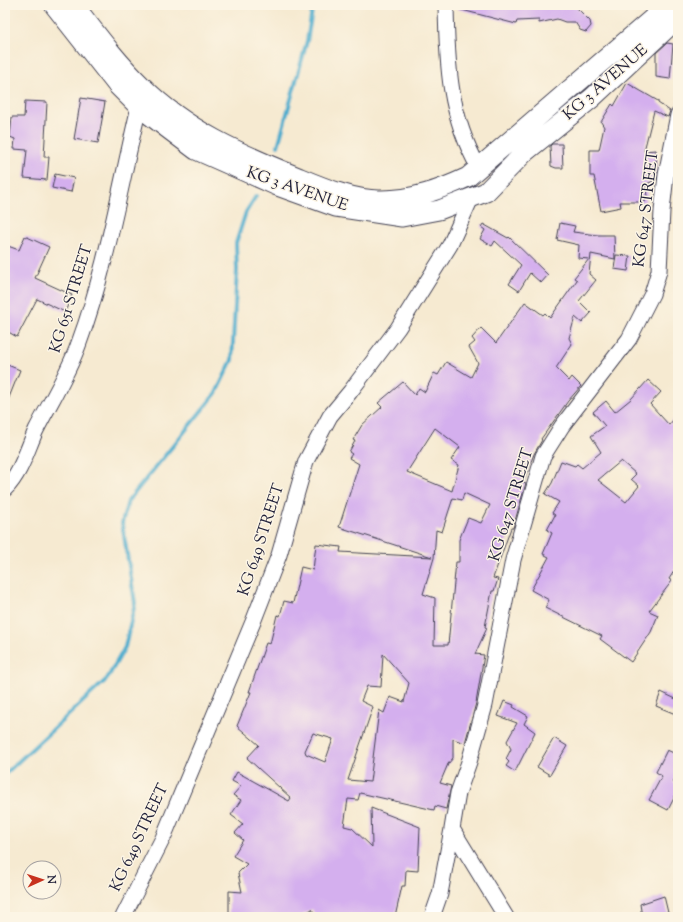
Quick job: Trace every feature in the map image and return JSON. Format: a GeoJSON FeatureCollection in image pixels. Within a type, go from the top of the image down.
{"type":"FeatureCollection","features":[{"type":"Feature","properties":{"kind":"main road","name":"KG 3 AVENUE"},"geometry":{"type":"LineString","coordinates":[[54,5],[117,85],[139,107],[196,150],[275,185],[336,207],[402,217],[439,210],[472,196],[486,192],[525,152],[592,98],[678,18]]}},
{"type":"Feature","properties":{"kind":"main road","name":"KG 3 AVENUE"},"geometry":{"type":"LineString","coordinates":[[74,5],[142,86],[183,120],[203,134],[240,153],[328,190],[380,200],[407,199],[444,189],[468,177],[668,5]]}},
{"type":"Feature","properties":{"kind":"street"},"geometry":{"type":"LineString","coordinates":[[446,5],[446,52],[455,111],[468,148],[479,168]]}},
{"type":"Feature","properties":{"kind":"street","name":"KG 651 STREET"},"geometry":{"type":"LineString","coordinates":[[5,489],[19,469],[37,430],[70,367],[79,342],[106,249],[139,107]]}},
{"type":"Feature","properties":{"kind":"street","name":"KG 647 STREET"},"geometry":{"type":"LineString","coordinates":[[432,917],[440,894],[458,792],[469,762],[485,705],[513,560],[543,456],[562,426],[628,339],[652,294],[659,271],[662,211],[666,175],[678,115]]}},
{"type":"Feature","properties":{"kind":"street","name":"KG 649 STREET"},"geometry":{"type":"LineString","coordinates":[[123,917],[162,838],[253,622],[279,555],[306,461],[330,416],[398,328],[450,245],[472,196]]}},
{"type":"Feature","properties":{"kind":"street"},"geometry":{"type":"LineString","coordinates":[[452,829],[506,917]]}},
{"type":"Feature","properties":{"kind":"building"},"geometry":{"type":"Polygon","coordinates":[[[458,5],[574,5],[590,21],[591,26],[586,32],[580,30],[575,22],[565,22],[557,19],[539,23],[539,20],[517,21],[516,24],[458,9],[458,5]]]}},
{"type":"Feature","properties":{"kind":"building"},"geometry":{"type":"Polygon","coordinates":[[[667,43],[673,44],[670,79],[656,77],[656,53],[667,43]]]}},
{"type":"Feature","properties":{"kind":"building"},"geometry":{"type":"Polygon","coordinates":[[[627,83],[658,101],[658,103],[670,111],[668,117],[654,111],[644,151],[656,150],[657,179],[645,185],[647,196],[645,202],[620,202],[621,207],[601,211],[594,176],[590,176],[590,150],[599,150],[604,127],[601,122],[612,104],[614,106],[627,83]]]}},
{"type":"Feature","properties":{"kind":"building"},"geometry":{"type":"Polygon","coordinates":[[[81,98],[105,102],[98,143],[74,139],[81,98]]]}},
{"type":"Feature","properties":{"kind":"building"},"geometry":{"type":"Polygon","coordinates":[[[25,101],[47,102],[44,157],[49,157],[47,180],[24,178],[27,150],[14,149],[15,139],[10,137],[12,117],[24,117],[25,101]]]}},
{"type":"Feature","properties":{"kind":"building"},"geometry":{"type":"Polygon","coordinates":[[[552,144],[562,144],[563,168],[551,166],[550,146],[552,144]]]}},
{"type":"Feature","properties":{"kind":"building"},"geometry":{"type":"Polygon","coordinates":[[[55,174],[74,178],[71,192],[52,188],[55,174]]]}},
{"type":"Feature","properties":{"kind":"building"},"geometry":{"type":"Polygon","coordinates":[[[560,223],[575,226],[573,232],[614,235],[615,259],[591,254],[589,274],[596,280],[579,301],[591,313],[582,323],[575,317],[569,338],[572,344],[556,368],[569,381],[572,377],[581,386],[568,401],[541,439],[542,440],[534,454],[523,482],[526,483],[513,528],[511,528],[493,578],[498,579],[494,591],[492,591],[485,627],[487,628],[475,654],[484,655],[476,703],[465,743],[453,739],[453,758],[448,764],[440,783],[451,786],[446,809],[435,806],[434,810],[360,793],[358,800],[348,799],[344,826],[352,828],[372,847],[371,808],[420,827],[418,871],[406,870],[405,886],[402,886],[395,917],[316,917],[312,909],[300,917],[229,917],[229,891],[242,892],[238,873],[247,864],[233,856],[243,840],[235,833],[243,824],[231,815],[241,800],[233,795],[241,786],[232,781],[237,772],[289,801],[291,798],[247,758],[259,745],[237,726],[251,692],[249,692],[266,643],[270,644],[277,615],[280,616],[284,601],[293,603],[301,567],[313,570],[316,544],[341,547],[340,552],[432,557],[339,527],[359,464],[349,458],[352,454],[349,452],[355,441],[353,440],[362,425],[382,407],[378,403],[403,382],[415,395],[419,388],[425,392],[434,373],[438,375],[446,362],[471,377],[478,363],[469,347],[475,342],[472,338],[481,328],[496,343],[525,302],[543,315],[545,313],[550,318],[577,280],[574,278],[589,259],[578,258],[579,245],[557,240],[560,223]],[[435,428],[407,472],[452,491],[459,465],[451,460],[460,447],[435,428]],[[464,493],[462,500],[453,498],[442,532],[436,530],[434,558],[423,594],[435,598],[434,645],[448,645],[456,562],[459,562],[459,540],[468,518],[481,523],[490,505],[464,493]],[[383,654],[381,687],[367,686],[361,701],[373,707],[348,780],[370,782],[379,710],[384,713],[390,697],[404,702],[409,683],[383,654]],[[313,733],[305,751],[306,754],[325,762],[333,739],[313,733]]]}},
{"type":"Feature","properties":{"kind":"building"},"geometry":{"type":"Polygon","coordinates":[[[483,224],[508,238],[509,237],[548,275],[541,283],[530,273],[519,291],[509,284],[521,265],[495,241],[492,246],[480,239],[485,230],[481,227],[483,224]]]}},
{"type":"Feature","properties":{"kind":"building"},"geometry":{"type":"Polygon","coordinates":[[[25,236],[49,247],[35,278],[72,295],[65,312],[37,299],[17,337],[5,330],[5,245],[19,250],[25,236]]]}},
{"type":"Feature","properties":{"kind":"building"},"geometry":{"type":"Polygon","coordinates":[[[616,255],[630,256],[628,271],[614,269],[616,255]]]}},
{"type":"Feature","properties":{"kind":"building"},"geometry":{"type":"Polygon","coordinates":[[[5,364],[20,370],[6,405],[5,405],[5,364]]]}},
{"type":"Feature","properties":{"kind":"building"},"geometry":{"type":"Polygon","coordinates":[[[648,380],[661,392],[650,404],[669,425],[678,414],[678,459],[674,463],[678,467],[678,565],[669,579],[672,581],[649,611],[658,615],[651,632],[631,662],[600,639],[602,636],[545,608],[549,600],[531,590],[549,557],[543,554],[552,533],[547,530],[555,515],[552,513],[559,502],[545,494],[552,483],[561,461],[575,466],[577,464],[582,468],[601,452],[591,436],[605,426],[593,412],[606,401],[615,412],[631,399],[648,380]],[[621,461],[598,480],[626,502],[639,486],[631,479],[636,474],[621,461]]]}},
{"type":"Feature","properties":{"kind":"building"},"geometry":{"type":"Polygon","coordinates":[[[661,692],[678,700],[678,715],[656,706],[661,692]]]}},
{"type":"Feature","properties":{"kind":"building"},"geometry":{"type":"Polygon","coordinates":[[[504,701],[514,705],[513,707],[528,716],[524,724],[535,732],[515,772],[506,766],[509,762],[506,759],[511,749],[507,741],[517,723],[498,716],[504,701]]]}},
{"type":"Feature","properties":{"kind":"building"},"geometry":{"type":"Polygon","coordinates":[[[554,738],[567,746],[550,775],[537,767],[554,738]]]}},
{"type":"Feature","properties":{"kind":"building"},"geometry":{"type":"Polygon","coordinates":[[[667,750],[678,755],[678,773],[673,782],[678,785],[678,790],[668,810],[649,800],[662,776],[656,772],[667,750]]]}},
{"type":"Feature","properties":{"kind":"building"},"geometry":{"type":"Polygon","coordinates":[[[664,896],[669,917],[642,917],[640,904],[664,896]]]}},
{"type":"Feature","properties":{"kind":"waterway"},"geometry":{"type":"LineString","coordinates":[[278,146],[307,41],[313,5]]}},
{"type":"Feature","properties":{"kind":"waterway"},"geometry":{"type":"LineString","coordinates":[[5,774],[107,679],[125,647],[135,603],[122,523],[128,501],[216,393],[232,360],[237,270],[236,243],[246,212],[256,196]]}}]}
